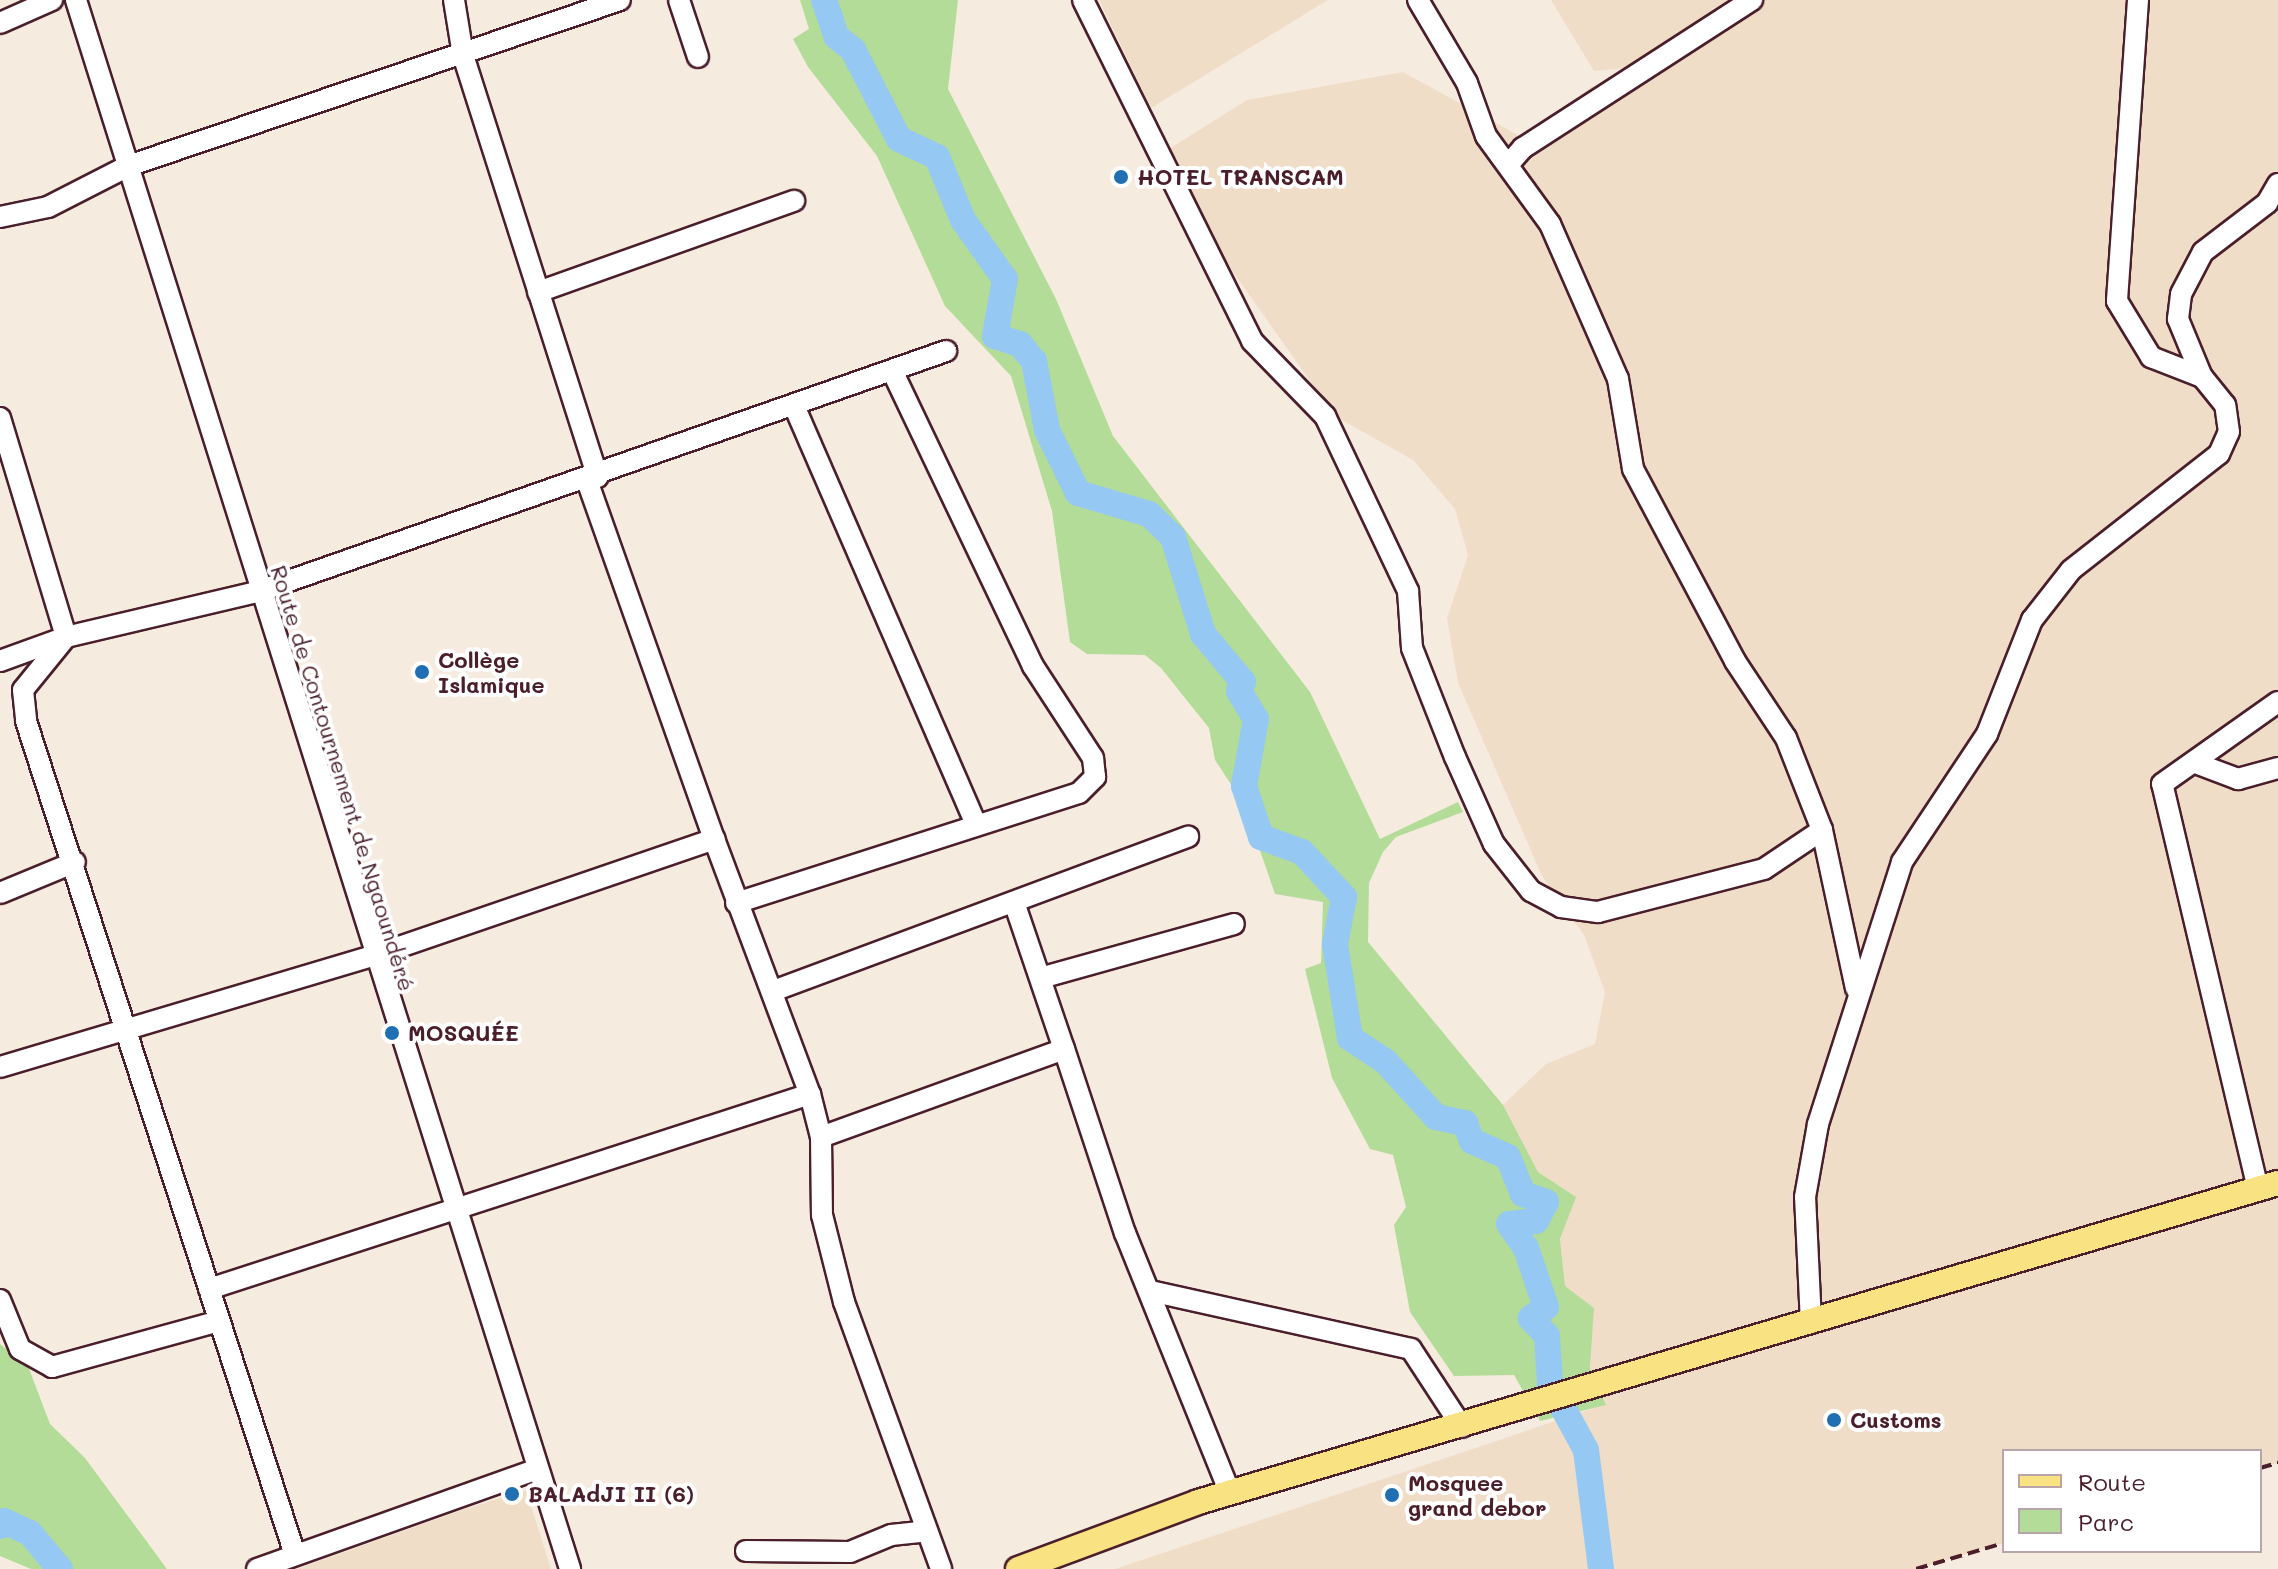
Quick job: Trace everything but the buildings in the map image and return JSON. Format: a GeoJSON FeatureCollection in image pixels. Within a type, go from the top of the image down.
{"type":"FeatureCollection","features":[{"type":"Feature","properties":{"kind":"main road"},"geometry":{"type":"LineString","coordinates":[[1018,1569],[1230,1493],[1462,1427],[2268,1186]]}},
{"type":"Feature","properties":{"kind":"street"},"geometry":{"type":"LineString","coordinates":[[0,23],[21,6],[52,0]]}},
{"type":"Feature","properties":{"kind":"street","name":"Route de Contournement de Ngaoundéré"},"geometry":{"type":"LineString","coordinates":[[76,0],[373,956],[570,1569]]}},
{"type":"Feature","properties":{"kind":"street"},"geometry":{"type":"LineString","coordinates":[[454,0],[463,55],[593,479],[736,903],[773,991],[810,1094],[821,1137],[822,1215],[844,1302],[941,1569]]}},
{"type":"Feature","properties":{"kind":"street"},"geometry":{"type":"LineString","coordinates":[[0,217],[48,207],[128,166],[620,0]]}},
{"type":"Feature","properties":{"kind":"street"},"geometry":{"type":"LineString","coordinates":[[679,0],[698,57]]}},
{"type":"Feature","properties":{"kind":"street"},"geometry":{"type":"LineString","coordinates":[[1083,0],[1193,235],[1252,341],[1325,416],[1415,609],[1412,648],[1455,757],[1494,844],[1531,891],[1561,907],[1598,912],[1764,869],[1822,830]]}},
{"type":"Feature","properties":{"kind":"street"},"geometry":{"type":"LineString","coordinates":[[1418,0],[1508,165],[1550,224],[1618,379],[1633,469],[1735,661],[1786,738],[1822,830],[1856,988]]}},
{"type":"Feature","properties":{"kind":"street"},"geometry":{"type":"LineString","coordinates":[[1508,165],[1523,148],[1752,0]]}},
{"type":"Feature","properties":{"kind":"street"},"geometry":{"type":"LineString","coordinates":[[2138,0],[2117,301],[2151,357],[2202,377]]}},
{"type":"Feature","properties":{"kind":"street"},"geometry":{"type":"LineString","coordinates":[[1811,1323],[1805,1197],[1856,988],[1902,862],[1987,734],[2032,620],[2071,570],[2219,454],[2229,432],[2225,405],[2202,377],[2178,319],[2188,273],[2278,184]]}},
{"type":"Feature","properties":{"kind":"street"},"geometry":{"type":"LineString","coordinates":[[538,292],[794,201]]}},
{"type":"Feature","properties":{"kind":"street"},"geometry":{"type":"LineString","coordinates":[[0,661],[66,637],[260,591],[593,479],[946,351]]}},
{"type":"Feature","properties":{"kind":"street"},"geometry":{"type":"LineString","coordinates":[[736,903],[975,822],[1079,793],[1095,777],[1093,758],[1033,666],[892,371]]}},
{"type":"Feature","properties":{"kind":"street"},"geometry":{"type":"LineString","coordinates":[[795,408],[975,822]]}},
{"type":"Feature","properties":{"kind":"street"},"geometry":{"type":"LineString","coordinates":[[0,418],[66,637]]}},
{"type":"Feature","properties":{"kind":"street"},"geometry":{"type":"LineString","coordinates":[[66,637],[23,690],[26,721],[75,862],[295,1555]]}},
{"type":"Feature","properties":{"kind":"street"},"geometry":{"type":"LineString","coordinates":[[2268,1186],[2162,784],[2198,764],[2278,702]]}},
{"type":"Feature","properties":{"kind":"street"},"geometry":{"type":"LineString","coordinates":[[2198,764],[2238,779],[2278,768]]}},
{"type":"Feature","properties":{"kind":"street"},"geometry":{"type":"LineString","coordinates":[[773,991],[1015,905],[1188,837]]}},
{"type":"Feature","properties":{"kind":"street"},"geometry":{"type":"LineString","coordinates":[[0,1067],[373,956],[714,839]]}},
{"type":"Feature","properties":{"kind":"street"},"geometry":{"type":"LineString","coordinates":[[0,893],[75,862]]}},
{"type":"Feature","properties":{"kind":"street"},"geometry":{"type":"LineString","coordinates":[[1015,905],[1044,977],[1064,1049],[1150,1291],[1230,1493]]}},
{"type":"Feature","properties":{"kind":"street"},"geometry":{"type":"LineString","coordinates":[[1044,977],[1234,924]]}},
{"type":"Feature","properties":{"kind":"street"},"geometry":{"type":"LineString","coordinates":[[821,1137],[1064,1049]]}},
{"type":"Feature","properties":{"kind":"street"},"geometry":{"type":"LineString","coordinates":[[209,1289],[810,1094]]}},
{"type":"Feature","properties":{"kind":"street"},"geometry":{"type":"LineString","coordinates":[[1150,1291],[1411,1349],[1462,1427]]}},
{"type":"Feature","properties":{"kind":"street"},"geometry":{"type":"LineString","coordinates":[[0,1300],[20,1349],[52,1367],[219,1321]]}},
{"type":"Feature","properties":{"kind":"street"},"geometry":{"type":"LineString","coordinates":[[257,1569],[538,1469]]}},
{"type":"Feature","properties":{"kind":"street"},"geometry":{"type":"LineString","coordinates":[[746,1551],[850,1552],[891,1535],[927,1531]]}},
{"type":"Feature","properties":{"kind":"shaded area"},"geometry":{"type":"Polygon","coordinates":[[[1099,0],[1328,0],[1151,108],[1099,0]]]}},
{"type":"Feature","properties":{"kind":"shaded area"},"geometry":{"type":"Polygon","coordinates":[[[1551,0],[1732,0],[1628,68],[1594,71],[1551,0]]]}},
{"type":"Feature","properties":{"kind":"shaded area"},"geometry":{"type":"Polygon","coordinates":[[[1756,0],[2278,0],[2278,1463],[2262,1467],[2262,1449],[2002,1449],[2002,1544],[1916,1569],[1115,1569],[1606,1404],[1590,1368],[1594,1308],[1565,1287],[1560,1239],[1575,1197],[1538,1172],[1503,1105],[1546,1064],[1595,1044],[1605,992],[1584,935],[1542,876],[1458,683],[1447,618],[1468,555],[1455,509],[1413,460],[1335,416],[1221,255],[1169,149],[1247,100],[1403,72],[1525,139],[1591,87],[1644,74],[1756,0]]]}},
{"type":"Feature","properties":{"kind":"shaded area"},"geometry":{"type":"Polygon","coordinates":[[[526,1490],[551,1569],[297,1569],[465,1509],[526,1490]]]}},
{"type":"Feature","properties":{"kind":"green space"},"geometry":{"type":"Polygon","coordinates":[[[800,0],[958,0],[948,89],[1056,299],[1113,436],[1310,692],[1380,839],[1458,802],[1463,812],[1396,837],[1383,852],[1369,883],[1368,942],[1503,1105],[1538,1172],[1576,1197],[1560,1239],[1565,1286],[1594,1308],[1590,1368],[1606,1405],[1540,1421],[1514,1375],[1454,1376],[1410,1312],[1394,1225],[1406,1207],[1393,1155],[1370,1149],[1332,1078],[1305,969],[1321,963],[1323,902],[1275,894],[1244,804],[1215,760],[1209,728],[1161,668],[1145,655],[1087,654],[1070,642],[1052,511],[1011,376],[945,306],[877,156],[808,67],[793,39],[809,29],[800,0]]]}},
{"type":"Feature","properties":{"kind":"green space"},"geometry":{"type":"Polygon","coordinates":[[[0,1344],[28,1366],[50,1424],[85,1458],[167,1569],[31,1569],[0,1556],[0,1344]]]}},
{"type":"Feature","properties":{"kind":"waterway"},"geometry":{"type":"LineString","coordinates":[[824,0],[837,37],[853,50],[899,139],[937,157],[963,220],[1005,279],[995,336],[1020,344],[1034,361],[1047,430],[1078,493],[1149,514],[1173,537],[1203,634],[1243,682],[1239,691],[1256,719],[1244,786],[1261,837],[1302,852],[1344,897],[1335,944],[1350,1038],[1385,1061],[1436,1117],[1465,1123],[1472,1141],[1508,1157],[1523,1194],[1546,1202],[1536,1221],[1509,1224],[1526,1248],[1546,1307],[1531,1318],[1547,1336],[1550,1384],[1586,1450],[1601,1569]]}},
{"type":"Feature","properties":{"kind":"waterway"},"geometry":{"type":"LineString","coordinates":[[0,1525],[4,1521]]}},
{"type":"Feature","properties":{"kind":"waterway"},"geometry":{"type":"LineString","coordinates":[[0,1526],[4,1521],[30,1533],[60,1569]]}},
{"type":"Feature","properties":{"kind":"railway"},"geometry":{"type":"LineString","coordinates":[[2262,1467],[2278,1463]]}},
{"type":"Feature","properties":{"kind":"railway"},"geometry":{"type":"LineString","coordinates":[[1916,1569],[2002,1544]]}},
{"type":"Feature","properties":{"kind":"place","name":"HOTEL TRANSCAM"},"geometry":{"type":"Point","coordinates":[1121,177]}},
{"type":"Feature","properties":{"kind":"place","name":"Collège Islamique"},"geometry":{"type":"Point","coordinates":[422,672]}},
{"type":"Feature","properties":{"kind":"place","name":"MOSQUÉE"},"geometry":{"type":"Point","coordinates":[392,1033]}},
{"type":"Feature","properties":{"kind":"place","name":"Customs"},"geometry":{"type":"Point","coordinates":[1834,1420]}},
{"type":"Feature","properties":{"kind":"place","name":"BALAdJI II (6)"},"geometry":{"type":"Point","coordinates":[512,1494]}},
{"type":"Feature","properties":{"kind":"place","name":"Mosquee grand debor"},"geometry":{"type":"Point","coordinates":[1392,1495]}}]}
